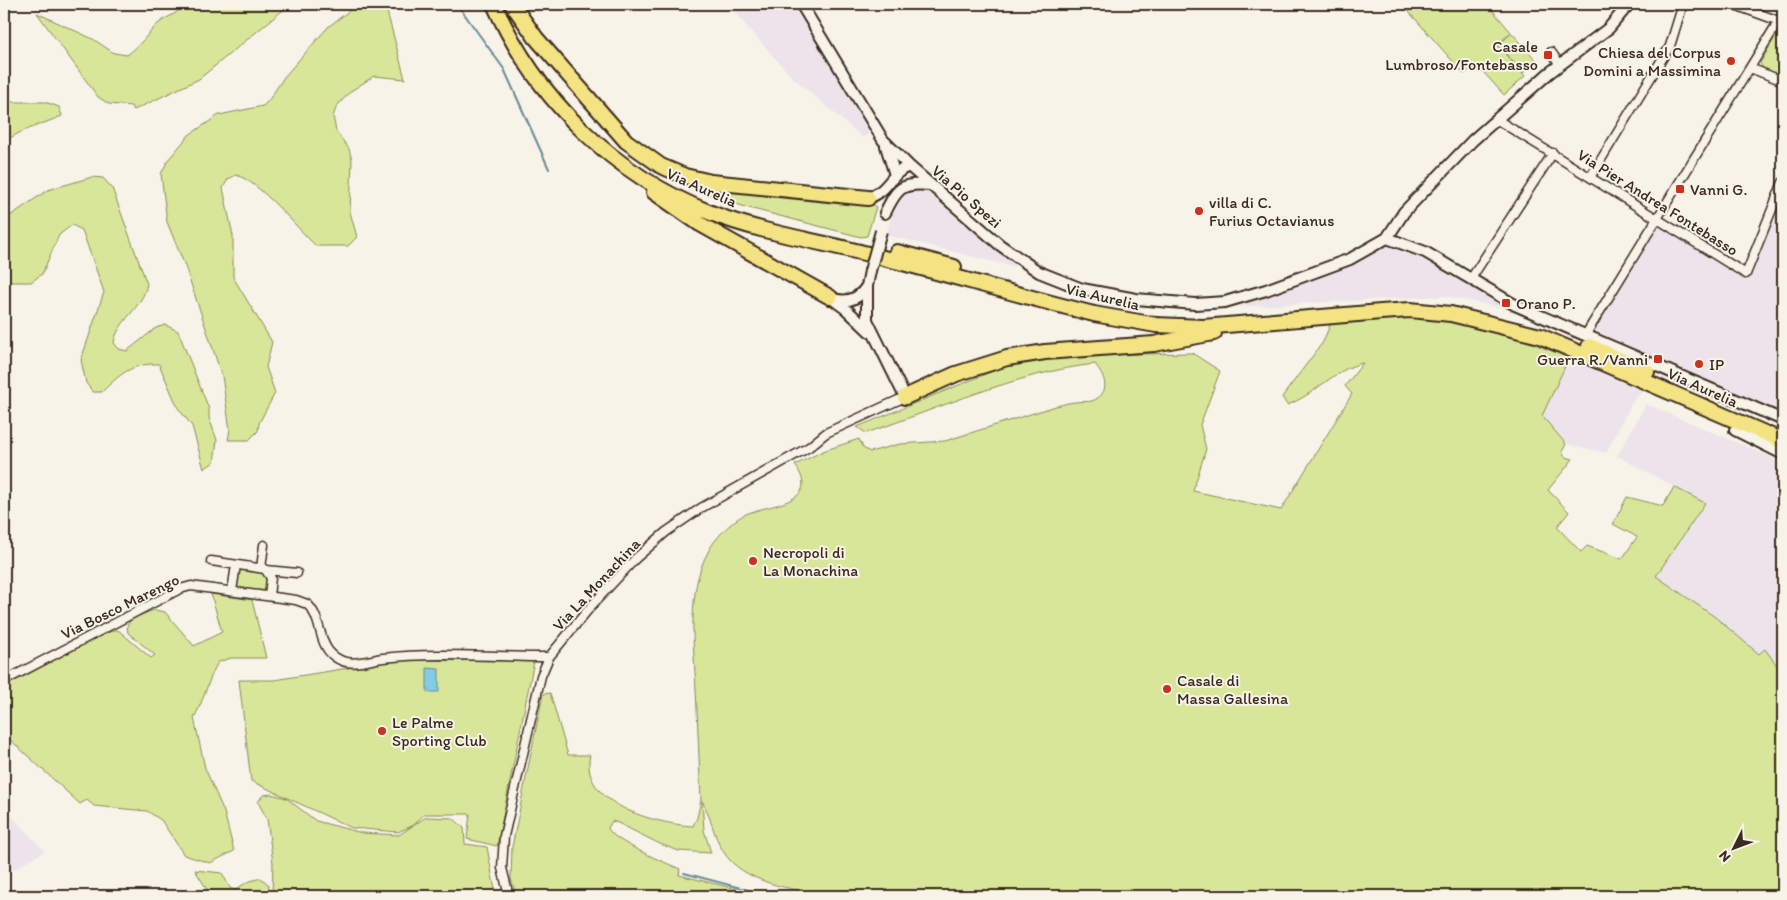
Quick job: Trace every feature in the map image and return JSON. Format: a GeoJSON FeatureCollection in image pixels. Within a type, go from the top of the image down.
{"type":"FeatureCollection","features":[{"type":"Feature","properties":{"kind":"highway","name":"Via Aurelia"},"geometry":{"type":"LineString","coordinates":[[494,4],[518,51],[545,91],[577,126],[616,159],[662,189],[720,216],[1094,314],[1172,326],[1202,327],[1410,310],[1451,314],[1540,336],[1783,441]]}},
{"type":"Feature","properties":{"kind":"highway","name":"Via Aurelia"},"geometry":{"type":"LineString","coordinates":[[504,4],[525,45],[544,74],[579,115],[605,140],[638,165],[667,182],[712,204],[736,212],[921,258],[1097,306],[1149,315],[1210,317],[1411,302],[1446,304],[1479,310],[1546,328],[1783,431]]}},
{"type":"Feature","properties":{"kind":"highway"},"geometry":{"type":"LineString","coordinates":[[512,4],[536,38],[626,141],[640,153],[668,170],[712,182],[868,198]]}},
{"type":"Feature","properties":{"kind":"highway"},"geometry":{"type":"LineString","coordinates":[[616,159],[683,214],[830,298]]}},
{"type":"Feature","properties":{"kind":"highway"},"geometry":{"type":"LineString","coordinates":[[905,397],[973,368],[1007,358],[1045,352],[1166,342],[1260,322]]}},
{"type":"Feature","properties":{"kind":"highway"},"geometry":{"type":"LineString","coordinates":[[1673,393],[1735,430]]}},
{"type":"Feature","properties":{"kind":"street","name":"Via Pio Spezi"},"geometry":{"type":"LineString","coordinates":[[801,4],[883,140],[911,168],[1000,245],[1045,275],[1097,293],[1189,304],[1225,302],[1261,292],[1348,260],[1387,238]]}},
{"type":"Feature","properties":{"kind":"street"},"geometry":{"type":"LineString","coordinates":[[1387,238],[1404,212],[1496,119],[1560,64],[1609,28],[1629,4]]}},
{"type":"Feature","properties":{"kind":"street"},"geometry":{"type":"LineString","coordinates":[[1591,176],[1670,46],[1684,4]]}},
{"type":"Feature","properties":{"kind":"street"},"geometry":{"type":"LineString","coordinates":[[1586,334],[1781,17],[1732,4]]}},
{"type":"Feature","properties":{"kind":"street"},"geometry":{"type":"LineString","coordinates":[[1551,52],[1560,64]]}},
{"type":"Feature","properties":{"kind":"street"},"geometry":{"type":"LineString","coordinates":[[1750,68],[1783,81]]}},
{"type":"Feature","properties":{"kind":"street","name":"Via Pier Andrea Fontebasso"},"geometry":{"type":"LineString","coordinates":[[1496,119],[1591,176],[1746,274],[1783,182]]}},
{"type":"Feature","properties":{"kind":"street"},"geometry":{"type":"LineString","coordinates":[[883,140],[893,178],[867,286],[866,316],[875,339],[905,397]]}},
{"type":"Feature","properties":{"kind":"street"},"geometry":{"type":"LineString","coordinates":[[1472,277],[1553,153]]}},
{"type":"Feature","properties":{"kind":"street"},"geometry":{"type":"LineString","coordinates":[[868,198],[882,192],[893,178],[911,168]]}},
{"type":"Feature","properties":{"kind":"street"},"geometry":{"type":"LineString","coordinates":[[885,213],[895,194],[906,185],[911,168]]}},
{"type":"Feature","properties":{"kind":"street"},"geometry":{"type":"LineString","coordinates":[[906,185],[930,184]]}},
{"type":"Feature","properties":{"kind":"street"},"geometry":{"type":"LineString","coordinates":[[868,198],[880,203],[885,213]]}},
{"type":"Feature","properties":{"kind":"street","name":"Via Aurelia"},"geometry":{"type":"LineString","coordinates":[[1387,238],[1425,252],[1472,277],[1515,304],[1783,420]]}},
{"type":"Feature","properties":{"kind":"street"},"geometry":{"type":"LineString","coordinates":[[830,298],[850,300],[859,296],[867,286]]}},
{"type":"Feature","properties":{"kind":"street"},"geometry":{"type":"LineString","coordinates":[[830,298],[846,309],[875,339]]}},
{"type":"Feature","properties":{"kind":"street","name":"Via La Monachina"},"geometry":{"type":"LineString","coordinates":[[509,896],[502,868],[504,836],[541,676],[549,657],[620,574],[674,526],[701,508],[809,447],[826,433],[905,397]]}},
{"type":"Feature","properties":{"kind":"street","name":"Via Aurelia"},"geometry":{"type":"LineString","coordinates":[[1735,430],[1783,454]]}},
{"type":"Feature","properties":{"kind":"street"},"geometry":{"type":"LineString","coordinates":[[264,545],[264,569],[271,581],[269,596]]}},
{"type":"Feature","properties":{"kind":"street"},"geometry":{"type":"LineString","coordinates":[[211,561],[297,573]]}},
{"type":"Feature","properties":{"kind":"street"},"geometry":{"type":"LineString","coordinates":[[232,592],[236,565]]}},
{"type":"Feature","properties":{"kind":"street","name":"Via Bosco Marengo"},"geometry":{"type":"LineString","coordinates":[[4,681],[180,589],[195,586],[269,596],[309,604],[317,619],[326,648],[335,657],[347,662],[400,657],[549,657]]}},
{"type":"Feature","properties":{"kind":"shaded area"},"geometry":{"type":"Polygon","coordinates":[[[727,4],[792,4],[828,57],[873,130],[863,138],[791,76],[727,4]]]}},
{"type":"Feature","properties":{"kind":"shaded area"},"geometry":{"type":"Polygon","coordinates":[[[924,189],[1013,263],[1014,267],[886,235],[895,204],[900,196],[906,191],[924,189]]]}},
{"type":"Feature","properties":{"kind":"shaded area"},"geometry":{"type":"Polygon","coordinates":[[[1783,194],[1783,420],[1594,337],[1592,332],[1658,225],[1746,281],[1753,273],[1783,194]]]}},
{"type":"Feature","properties":{"kind":"shaded area"},"geometry":{"type":"Polygon","coordinates":[[[1387,243],[1465,280],[1515,311],[1445,296],[1238,307],[1360,262],[1387,243]]]}},
{"type":"Feature","properties":{"kind":"shaded area"},"geometry":{"type":"Polygon","coordinates":[[[1569,358],[1642,386],[1641,393],[1633,401],[1606,453],[1566,444],[1541,416],[1569,358]]]}},
{"type":"Feature","properties":{"kind":"shaded area"},"geometry":{"type":"Polygon","coordinates":[[[1646,404],[1783,462],[1783,674],[1765,649],[1759,654],[1715,617],[1655,576],[1704,503],[1617,456],[1646,404]]]}},
{"type":"Feature","properties":{"kind":"shaded area"},"geometry":{"type":"Polygon","coordinates":[[[4,808],[45,851],[4,875],[4,808]]]}},
{"type":"Feature","properties":{"kind":"green space"},"geometry":{"type":"Polygon","coordinates":[[[185,4],[287,4],[282,11],[199,79],[134,110],[131,106],[109,104],[98,97],[37,13],[93,39],[114,53],[127,55],[159,23],[178,11],[185,4]]]}},
{"type":"Feature","properties":{"kind":"green space"},"geometry":{"type":"Polygon","coordinates":[[[358,4],[385,4],[405,79],[374,76],[351,91],[337,106],[333,116],[336,131],[349,149],[352,160],[350,212],[357,237],[348,246],[316,246],[266,195],[245,179],[236,175],[228,179],[223,188],[233,236],[233,277],[272,342],[266,367],[275,393],[259,423],[258,431],[249,440],[228,440],[230,430],[222,376],[185,266],[167,222],[161,174],[168,160],[189,135],[219,115],[263,106],[284,77],[328,27],[358,4]]]}},
{"type":"Feature","properties":{"kind":"green space"},"geometry":{"type":"Polygon","coordinates":[[[1402,4],[1487,4],[1511,32],[1497,45],[1525,76],[1504,95],[1476,64],[1464,74],[1402,4]]]}},
{"type":"Feature","properties":{"kind":"green space"},"geometry":{"type":"Polygon","coordinates":[[[1783,24],[1783,78],[1764,70],[1760,63],[1783,24]]]}},
{"type":"Feature","properties":{"kind":"green space"},"geometry":{"type":"Polygon","coordinates":[[[1512,33],[1537,61],[1523,73],[1498,45],[1512,33]]]}},
{"type":"Feature","properties":{"kind":"green space"},"geometry":{"type":"Polygon","coordinates":[[[4,102],[45,102],[59,107],[62,116],[21,132],[4,141],[4,102]]]}},
{"type":"Feature","properties":{"kind":"green space"},"geometry":{"type":"Polygon","coordinates":[[[92,177],[103,178],[112,188],[147,284],[145,293],[120,328],[114,343],[119,349],[127,351],[156,328],[165,325],[178,331],[209,409],[209,418],[217,440],[214,462],[204,469],[192,426],[178,408],[159,364],[141,365],[127,371],[102,392],[93,392],[86,383],[81,360],[104,292],[82,230],[72,225],[59,235],[42,274],[31,282],[4,282],[4,220],[48,190],[92,177]]]}},
{"type":"Feature","properties":{"kind":"green space"},"geometry":{"type":"Polygon","coordinates":[[[701,184],[872,204],[876,207],[867,236],[861,237],[745,207],[700,191],[698,188],[701,184]]]}},
{"type":"Feature","properties":{"kind":"green space"},"geometry":{"type":"Polygon","coordinates":[[[1416,316],[1461,322],[1510,334],[1569,358],[1542,416],[1566,444],[1562,452],[1565,457],[1573,459],[1548,490],[1569,512],[1557,527],[1581,552],[1587,546],[1622,559],[1637,537],[1613,524],[1627,497],[1663,506],[1674,487],[1705,503],[1656,576],[1715,617],[1759,654],[1765,649],[1783,674],[1783,896],[827,894],[769,883],[742,870],[731,862],[717,839],[702,801],[704,830],[711,853],[679,851],[612,821],[608,828],[619,839],[629,845],[680,869],[679,875],[765,896],[517,896],[511,879],[512,847],[543,694],[550,693],[568,755],[590,755],[590,772],[596,786],[608,798],[641,816],[693,826],[701,800],[693,619],[694,601],[701,568],[714,542],[737,519],[797,496],[802,488],[802,478],[795,465],[823,451],[859,439],[863,448],[870,452],[900,444],[945,441],[1056,406],[1071,402],[1092,401],[1102,394],[1104,389],[1104,379],[1095,364],[1036,375],[1007,383],[866,433],[857,427],[1015,362],[1083,355],[1192,353],[1220,371],[1200,425],[1206,449],[1193,491],[1281,510],[1352,394],[1345,386],[1363,363],[1343,371],[1307,395],[1287,405],[1282,397],[1323,342],[1330,325],[1354,318],[1416,316]]]}},
{"type":"Feature","properties":{"kind":"green space"},"geometry":{"type":"Polygon","coordinates":[[[240,569],[264,571],[268,579],[266,590],[262,592],[238,588],[236,585],[240,569]]]}},
{"type":"Feature","properties":{"kind":"green space"},"geometry":{"type":"Polygon","coordinates":[[[211,594],[252,600],[266,658],[231,658],[218,662],[194,718],[205,768],[224,812],[234,851],[210,863],[184,855],[161,820],[147,811],[94,806],[87,800],[80,804],[4,734],[4,687],[105,633],[118,630],[151,658],[155,655],[128,633],[127,626],[131,619],[154,610],[165,612],[194,646],[222,632],[211,594]]]}},
{"type":"Feature","properties":{"kind":"green space","name":"Le Palme Sporting Club"},"geometry":{"type":"Polygon","coordinates":[[[398,660],[534,661],[497,846],[467,839],[470,814],[424,814],[414,825],[398,832],[352,828],[251,781],[239,680],[274,680],[398,660]]]}},
{"type":"Feature","properties":{"kind":"green space"},"geometry":{"type":"Polygon","coordinates":[[[271,794],[286,798],[316,821],[362,833],[399,835],[426,817],[453,818],[464,828],[465,844],[487,847],[496,896],[272,896],[273,863],[267,819],[258,802],[263,795],[271,794]]]}},
{"type":"Feature","properties":{"kind":"green space"},"geometry":{"type":"Polygon","coordinates":[[[195,870],[222,873],[230,888],[235,890],[247,882],[261,878],[269,885],[268,896],[211,896],[195,870]]]}},
{"type":"Feature","properties":{"kind":"water"},"geometry":{"type":"Polygon","coordinates":[[[427,668],[439,669],[439,692],[427,692],[427,668]]]}},
{"type":"Feature","properties":{"kind":"waterway"},"geometry":{"type":"LineString","coordinates":[[457,4],[504,69],[549,169]]}},
{"type":"Feature","properties":{"kind":"waterway"},"geometry":{"type":"LineString","coordinates":[[684,873],[771,896]]}},
{"type":"Feature","properties":{"kind":"place","name":"Casale Lumbroso/Fontebasso"},"geometry":{"type":"Point","coordinates":[1548,55]}},
{"type":"Feature","properties":{"kind":"place","name":"Chiesa del Corpus Domini a Massimina"},"geometry":{"type":"Point","coordinates":[1731,61]}},
{"type":"Feature","properties":{"kind":"place","name":"Vanni G."},"geometry":{"type":"Point","coordinates":[1680,189]}},
{"type":"Feature","properties":{"kind":"place","name":"villa di C. Furius Octavianus"},"geometry":{"type":"Point","coordinates":[1199,211]}},
{"type":"Feature","properties":{"kind":"place","name":"Orano P."},"geometry":{"type":"Point","coordinates":[1506,303]}},
{"type":"Feature","properties":{"kind":"place","name":"Guerra R./Vanni"},"geometry":{"type":"Point","coordinates":[1658,359]}},
{"type":"Feature","properties":{"kind":"place","name":"IP"},"geometry":{"type":"Point","coordinates":[1699,364]}},
{"type":"Feature","properties":{"kind":"place","name":"Necropoli di La Monachina"},"geometry":{"type":"Point","coordinates":[753,561]}},
{"type":"Feature","properties":{"kind":"place","name":"Casale di Massa Gallesina"},"geometry":{"type":"Point","coordinates":[1167,689]}},
{"type":"Feature","properties":{"kind":"place","name":"Le Palme Sporting Club"},"geometry":{"type":"Point","coordinates":[382,731]}}]}
